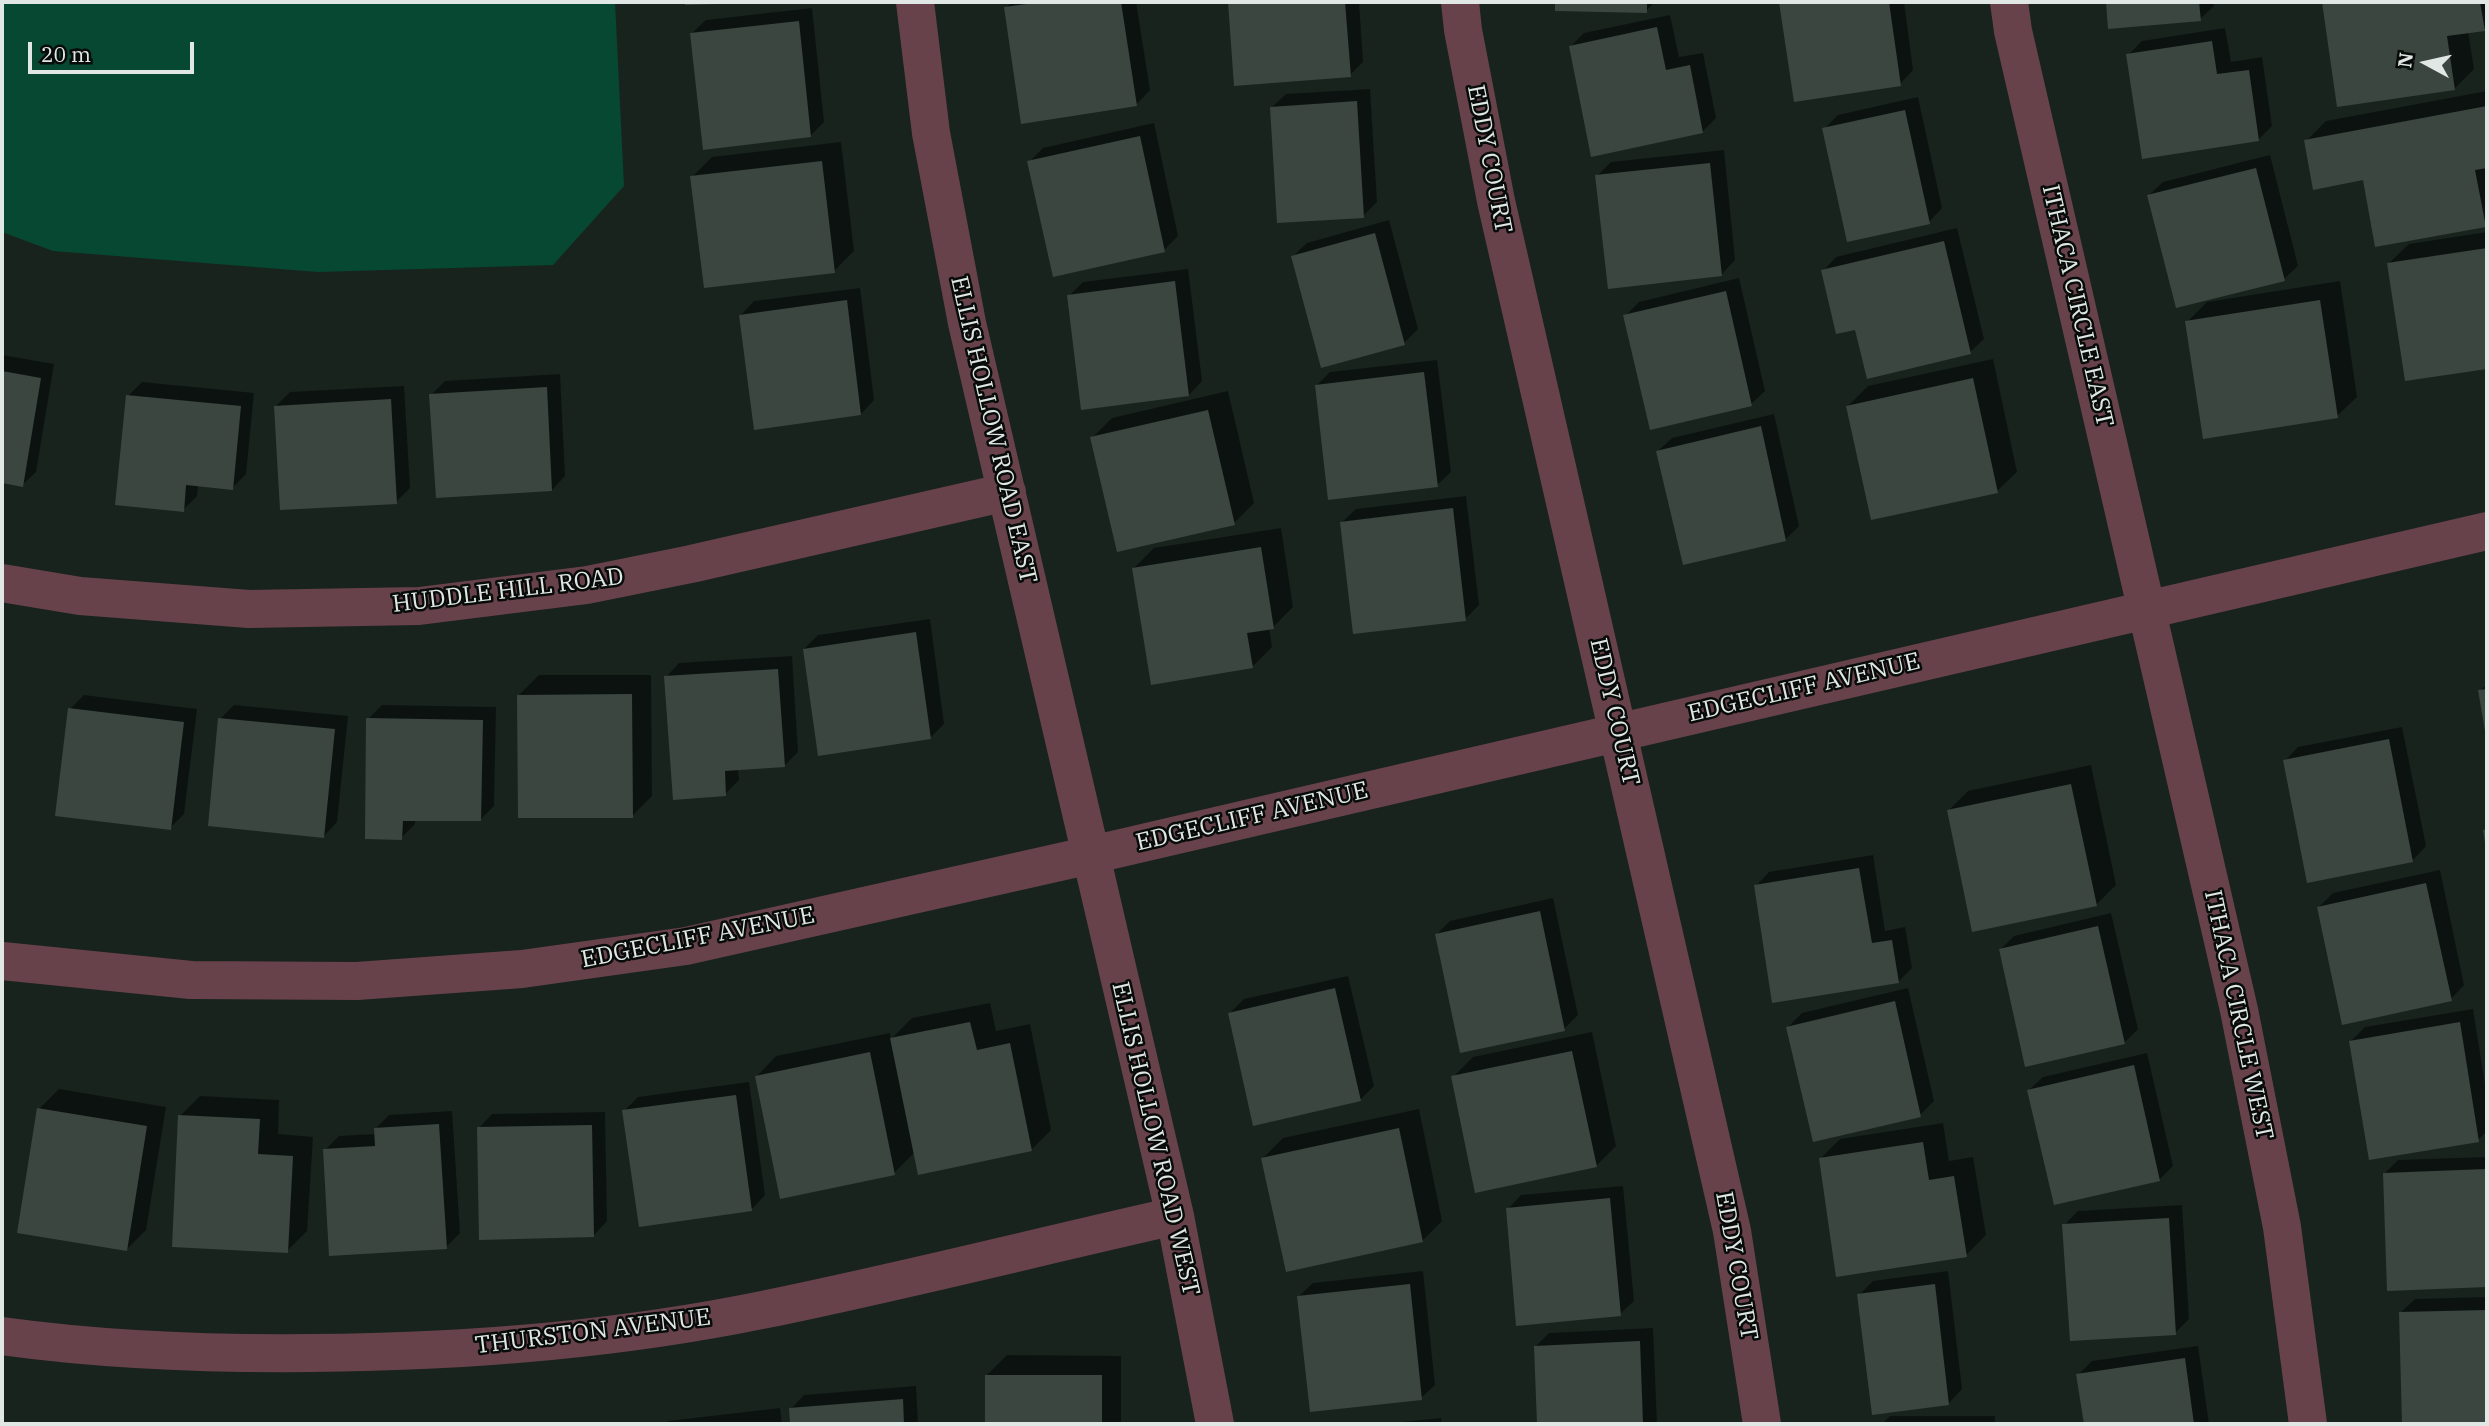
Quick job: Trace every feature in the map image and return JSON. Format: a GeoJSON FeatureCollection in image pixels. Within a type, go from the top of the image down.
{"type":"FeatureCollection","features":[{"type":"Feature","properties":{"kind":"street","name":"ELLIS HOLLOW ROAD EAST"},"geometry":{"type":"LineString","coordinates":[[915,2],[931,133],[967,323],[1091,855]]}},
{"type":"Feature","properties":{"kind":"street","name":"EDDY COURT"},"geometry":{"type":"LineString","coordinates":[[1460,2],[1496,201],[1732,1231],[1762,1424]]}},
{"type":"Feature","properties":{"kind":"street","name":"ITHACA CIRCLE EAST"},"geometry":{"type":"LineString","coordinates":[[2009,2],[2013,32],[2147,609]]}},
{"type":"Feature","properties":{"kind":"street","name":"HUDDLE HILL ROAD"},"geometry":{"type":"LineString","coordinates":[[2,583],[80,596],[249,609],[419,606],[600,582],[1007,492]]}},
{"type":"Feature","properties":{"kind":"street","name":"EDGECLIFF AVENUE"},"geometry":{"type":"LineString","coordinates":[[2,961],[191,980],[357,981],[522,969],[687,946],[2487,531]]}},
{"type":"Feature","properties":{"kind":"street","name":"ITHACA CIRCLE WEST"},"geometry":{"type":"LineString","coordinates":[[2147,609],[2239,1010],[2272,1172],[2282,1227],[2308,1424]]}},
{"type":"Feature","properties":{"kind":"street","name":"ELLIS HOLLOW ROAD WEST"},"geometry":{"type":"LineString","coordinates":[[1091,855],[1175,1216],[1215,1424]]}},
{"type":"Feature","properties":{"kind":"street","name":"THURSTON AVENUE"},"geometry":{"type":"LineString","coordinates":[[2,1336],[43,1342],[223,1353],[402,1352],[582,1338],[760,1310],[1175,1216]]}},
{"type":"Feature","properties":{"kind":"shaded area"},"geometry":{"type":"Polygon","coordinates":[[[2,2],[615,2],[624,186],[553,265],[318,272],[53,251],[2,232],[2,2]]]}},
{"type":"Feature","properties":{"kind":"building"},"geometry":{"type":"Polygon","coordinates":[[[685,2],[718,2],[718,4],[685,5],[685,2]]]}},
{"type":"Feature","properties":{"kind":"building"},"geometry":{"type":"Polygon","coordinates":[[[1042,2],[1121,2],[1137,106],[1021,124],[1004,7],[1042,2]]]}},
{"type":"Feature","properties":{"kind":"building"},"geometry":{"type":"Polygon","coordinates":[[[1228,2],[1345,2],[1351,77],[1234,86],[1228,2]]]}},
{"type":"Feature","properties":{"kind":"building"},"geometry":{"type":"Polygon","coordinates":[[[1555,2],[1647,2],[1647,13],[1555,11],[1555,2]]]}},
{"type":"Feature","properties":{"kind":"building"},"geometry":{"type":"Polygon","coordinates":[[[1779,2],[1889,2],[1901,86],[1794,102],[1779,2]]]}},
{"type":"Feature","properties":{"kind":"building"},"geometry":{"type":"Polygon","coordinates":[[[2106,2],[2199,2],[2201,21],[2108,29],[2106,2]]]}},
{"type":"Feature","properties":{"kind":"building"},"geometry":{"type":"Polygon","coordinates":[[[2322,2],[2480,2],[2485,31],[2447,36],[2455,90],[2337,107],[2322,2]]]}},
{"type":"Feature","properties":{"kind":"building"},"geometry":{"type":"Polygon","coordinates":[[[799,21],[811,137],[703,150],[690,33],[799,21]]]}},
{"type":"Feature","properties":{"kind":"building"},"geometry":{"type":"Polygon","coordinates":[[[1657,27],[1666,70],[1690,65],[1703,133],[1591,157],[1569,46],[1657,27]]]}},
{"type":"Feature","properties":{"kind":"building"},"geometry":{"type":"Polygon","coordinates":[[[2212,41],[2217,74],[2249,70],[2259,141],[2142,159],[2126,54],[2212,41]]]}},
{"type":"Feature","properties":{"kind":"building"},"geometry":{"type":"Polygon","coordinates":[[[1357,101],[1364,218],[1277,223],[1270,107],[1357,101]]]}},
{"type":"Feature","properties":{"kind":"building"},"geometry":{"type":"Polygon","coordinates":[[[2487,106],[2487,168],[2475,170],[2486,227],[2375,247],[2363,180],[2313,190],[2304,140],[2487,106]]]}},
{"type":"Feature","properties":{"kind":"building"},"geometry":{"type":"Polygon","coordinates":[[[1905,110],[1930,224],[1847,242],[1822,128],[1905,110]]]}},
{"type":"Feature","properties":{"kind":"building"},"geometry":{"type":"Polygon","coordinates":[[[1140,136],[1165,252],[1053,277],[1027,161],[1140,136]]]}},
{"type":"Feature","properties":{"kind":"building"},"geometry":{"type":"Polygon","coordinates":[[[822,161],[835,273],[704,288],[690,176],[822,161]]]}},
{"type":"Feature","properties":{"kind":"building"},"geometry":{"type":"Polygon","coordinates":[[[1710,163],[1722,276],[1608,289],[1595,175],[1710,163]]]}},
{"type":"Feature","properties":{"kind":"building"},"geometry":{"type":"Polygon","coordinates":[[[2256,168],[2285,281],[2176,308],[2147,195],[2256,168]]]}},
{"type":"Feature","properties":{"kind":"building"},"geometry":{"type":"Polygon","coordinates":[[[1375,233],[1405,345],[1321,368],[1291,256],[1375,233]]]}},
{"type":"Feature","properties":{"kind":"building"},"geometry":{"type":"Polygon","coordinates":[[[1944,241],[1971,354],[1867,379],[1855,330],[1836,334],[1821,270],[1944,241]]]}},
{"type":"Feature","properties":{"kind":"building"},"geometry":{"type":"Polygon","coordinates":[[[2487,248],[2487,369],[2405,381],[2387,263],[2487,248]]]}},
{"type":"Feature","properties":{"kind":"building"},"geometry":{"type":"Polygon","coordinates":[[[1175,281],[1189,396],[1081,410],[1067,295],[1175,281]]]}},
{"type":"Feature","properties":{"kind":"building"},"geometry":{"type":"Polygon","coordinates":[[[1726,291],[1752,406],[1650,430],[1623,315],[1726,291]]]}},
{"type":"Feature","properties":{"kind":"building"},"geometry":{"type":"Polygon","coordinates":[[[847,300],[861,415],[754,430],[739,315],[847,300]]]}},
{"type":"Feature","properties":{"kind":"building"},"geometry":{"type":"Polygon","coordinates":[[[2320,300],[2338,418],[2203,439],[2185,321],[2320,300]]]}},
{"type":"Feature","properties":{"kind":"building"},"geometry":{"type":"Polygon","coordinates":[[[2,371],[41,378],[23,487],[2,483],[2,371]]]}},
{"type":"Feature","properties":{"kind":"building"},"geometry":{"type":"Polygon","coordinates":[[[1424,372],[1438,487],[1328,500],[1315,385],[1424,372]]]}},
{"type":"Feature","properties":{"kind":"building"},"geometry":{"type":"Polygon","coordinates":[[[1973,378],[1998,493],[1871,520],[1846,406],[1973,378]]]}},
{"type":"Feature","properties":{"kind":"building"},"geometry":{"type":"Polygon","coordinates":[[[547,387],[552,491],[436,498],[429,394],[547,387]]]}},
{"type":"Feature","properties":{"kind":"building"},"geometry":{"type":"Polygon","coordinates":[[[126,395],[241,406],[233,490],[186,485],[184,512],[115,505],[126,395]]]}},
{"type":"Feature","properties":{"kind":"building"},"geometry":{"type":"Polygon","coordinates":[[[391,399],[397,504],[280,510],[274,406],[391,399]]]}},
{"type":"Feature","properties":{"kind":"building"},"geometry":{"type":"Polygon","coordinates":[[[1208,410],[1235,525],[1117,552],[1090,437],[1208,410]]]}},
{"type":"Feature","properties":{"kind":"building"},"geometry":{"type":"Polygon","coordinates":[[[1761,426],[1786,541],[1683,565],[1656,451],[1761,426]]]}},
{"type":"Feature","properties":{"kind":"building"},"geometry":{"type":"Polygon","coordinates":[[[1453,508],[1466,621],[1353,634],[1340,522],[1453,508]]]}},
{"type":"Feature","properties":{"kind":"building"},"geometry":{"type":"Polygon","coordinates":[[[1261,547],[1274,629],[1247,633],[1253,668],[1151,685],[1132,568],[1261,547]]]}},
{"type":"Feature","properties":{"kind":"building"},"geometry":{"type":"Polygon","coordinates":[[[916,632],[931,739],[818,756],[803,649],[916,632]]]}},
{"type":"Feature","properties":{"kind":"building"},"geometry":{"type":"Polygon","coordinates":[[[778,669],[785,767],[725,771],[726,796],[673,800],[664,676],[778,669]]]}},
{"type":"Feature","properties":{"kind":"building"},"geometry":{"type":"Polygon","coordinates":[[[2487,689],[2487,737],[2486,737],[2478,690],[2487,689]]]}},
{"type":"Feature","properties":{"kind":"building"},"geometry":{"type":"Polygon","coordinates":[[[632,694],[633,818],[518,818],[517,695],[632,694]]]}},
{"type":"Feature","properties":{"kind":"building"},"geometry":{"type":"Polygon","coordinates":[[[68,708],[184,722],[171,830],[55,816],[68,708]]]}},
{"type":"Feature","properties":{"kind":"building"},"geometry":{"type":"Polygon","coordinates":[[[218,718],[335,729],[324,838],[208,826],[218,718]]]}},
{"type":"Feature","properties":{"kind":"building"},"geometry":{"type":"Polygon","coordinates":[[[366,718],[483,720],[481,821],[403,821],[402,840],[365,839],[366,718]]]}},
{"type":"Feature","properties":{"kind":"building"},"geometry":{"type":"Polygon","coordinates":[[[2389,739],[2413,862],[2307,883],[2283,760],[2389,739]]]}},
{"type":"Feature","properties":{"kind":"building"},"geometry":{"type":"Polygon","coordinates":[[[2071,784],[2097,906],[1972,932],[1947,810],[2071,784]]]}},
{"type":"Feature","properties":{"kind":"building"},"geometry":{"type":"Polygon","coordinates":[[[2487,829],[2487,849],[2486,849],[2483,830],[2487,829]]]}},
{"type":"Feature","properties":{"kind":"building"},"geometry":{"type":"Polygon","coordinates":[[[1859,868],[1872,943],[1892,940],[1899,983],[1772,1003],[1754,885],[1859,868]]]}},
{"type":"Feature","properties":{"kind":"building"},"geometry":{"type":"Polygon","coordinates":[[[2426,883],[2452,1001],[2342,1025],[2317,907],[2426,883]]]}},
{"type":"Feature","properties":{"kind":"building"},"geometry":{"type":"Polygon","coordinates":[[[1540,911],[1565,1031],[1460,1053],[1435,934],[1540,911]]]}},
{"type":"Feature","properties":{"kind":"building"},"geometry":{"type":"Polygon","coordinates":[[[2098,926],[2125,1044],[2025,1067],[1999,949],[2098,926]]]}},
{"type":"Feature","properties":{"kind":"building"},"geometry":{"type":"Polygon","coordinates":[[[1335,988],[1361,1101],[1253,1126],[1228,1013],[1335,988]]]}},
{"type":"Feature","properties":{"kind":"building"},"geometry":{"type":"Polygon","coordinates":[[[1895,1001],[1921,1117],[1813,1142],[1786,1027],[1895,1001]]]}},
{"type":"Feature","properties":{"kind":"building"},"geometry":{"type":"Polygon","coordinates":[[[970,1022],[977,1050],[1010,1043],[1032,1151],[918,1175],[890,1038],[970,1022]]]}},
{"type":"Feature","properties":{"kind":"building"},"geometry":{"type":"Polygon","coordinates":[[[2460,1022],[2479,1142],[2369,1160],[2349,1041],[2460,1022]]]}},
{"type":"Feature","properties":{"kind":"building"},"geometry":{"type":"Polygon","coordinates":[[[1572,1051],[1597,1167],[1475,1193],[1451,1076],[1572,1051]]]}},
{"type":"Feature","properties":{"kind":"building"},"geometry":{"type":"Polygon","coordinates":[[[870,1052],[895,1175],[780,1199],[755,1076],[870,1052]]]}},
{"type":"Feature","properties":{"kind":"building"},"geometry":{"type":"Polygon","coordinates":[[[2134,1065],[2160,1181],[2054,1205],[2027,1090],[2134,1065]]]}},
{"type":"Feature","properties":{"kind":"building"},"geometry":{"type":"Polygon","coordinates":[[[736,1095],[752,1211],[639,1227],[622,1110],[736,1095]]]}},
{"type":"Feature","properties":{"kind":"building"},"geometry":{"type":"Polygon","coordinates":[[[37,1108],[147,1126],[127,1251],[17,1233],[37,1108]]]}},
{"type":"Feature","properties":{"kind":"building"},"geometry":{"type":"Polygon","coordinates":[[[178,1115],[260,1119],[258,1154],[293,1156],[288,1253],[172,1247],[178,1115]]]}},
{"type":"Feature","properties":{"kind":"building"},"geometry":{"type":"Polygon","coordinates":[[[439,1124],[447,1249],[329,1256],[323,1149],[375,1146],[374,1128],[439,1124]]]}},
{"type":"Feature","properties":{"kind":"building"},"geometry":{"type":"Polygon","coordinates":[[[592,1125],[594,1237],[479,1240],[477,1127],[592,1125]]]}},
{"type":"Feature","properties":{"kind":"building"},"geometry":{"type":"Polygon","coordinates":[[[1399,1128],[1423,1242],[1286,1272],[1261,1158],[1399,1128]]]}},
{"type":"Feature","properties":{"kind":"building"},"geometry":{"type":"Polygon","coordinates":[[[1923,1142],[1929,1180],[1954,1176],[1967,1257],[1836,1277],[1819,1158],[1923,1142]]]}},
{"type":"Feature","properties":{"kind":"building"},"geometry":{"type":"Polygon","coordinates":[[[2486,1169],[2487,1287],[2387,1291],[2383,1173],[2486,1169]]]}},
{"type":"Feature","properties":{"kind":"building"},"geometry":{"type":"Polygon","coordinates":[[[1610,1198],[1621,1316],[1516,1326],[1506,1208],[1610,1198]]]}},
{"type":"Feature","properties":{"kind":"building"},"geometry":{"type":"Polygon","coordinates":[[[2169,1218],[2176,1335],[2070,1341],[2062,1224],[2169,1218]]]}},
{"type":"Feature","properties":{"kind":"building"},"geometry":{"type":"Polygon","coordinates":[[[1410,1284],[1422,1400],[1310,1412],[1297,1296],[1410,1284]]]}},
{"type":"Feature","properties":{"kind":"building"},"geometry":{"type":"Polygon","coordinates":[[[1935,1284],[1949,1405],[1872,1415],[1857,1294],[1935,1284]]]}},
{"type":"Feature","properties":{"kind":"building"},"geometry":{"type":"Polygon","coordinates":[[[2487,1310],[2487,1424],[2402,1424],[2399,1312],[2487,1310]]]}},
{"type":"Feature","properties":{"kind":"building"},"geometry":{"type":"Polygon","coordinates":[[[1640,1341],[1643,1424],[1537,1424],[1534,1346],[1640,1341]]]}},
{"type":"Feature","properties":{"kind":"building"},"geometry":{"type":"Polygon","coordinates":[[[2185,1358],[2194,1424],[2084,1424],[2076,1374],[2185,1358]]]}},
{"type":"Feature","properties":{"kind":"building"},"geometry":{"type":"Polygon","coordinates":[[[985,1375],[1102,1375],[1102,1424],[985,1424],[985,1375]]]}},
{"type":"Feature","properties":{"kind":"building"},"geometry":{"type":"Polygon","coordinates":[[[903,1399],[904,1424],[790,1424],[789,1408],[903,1399]]]}}]}
